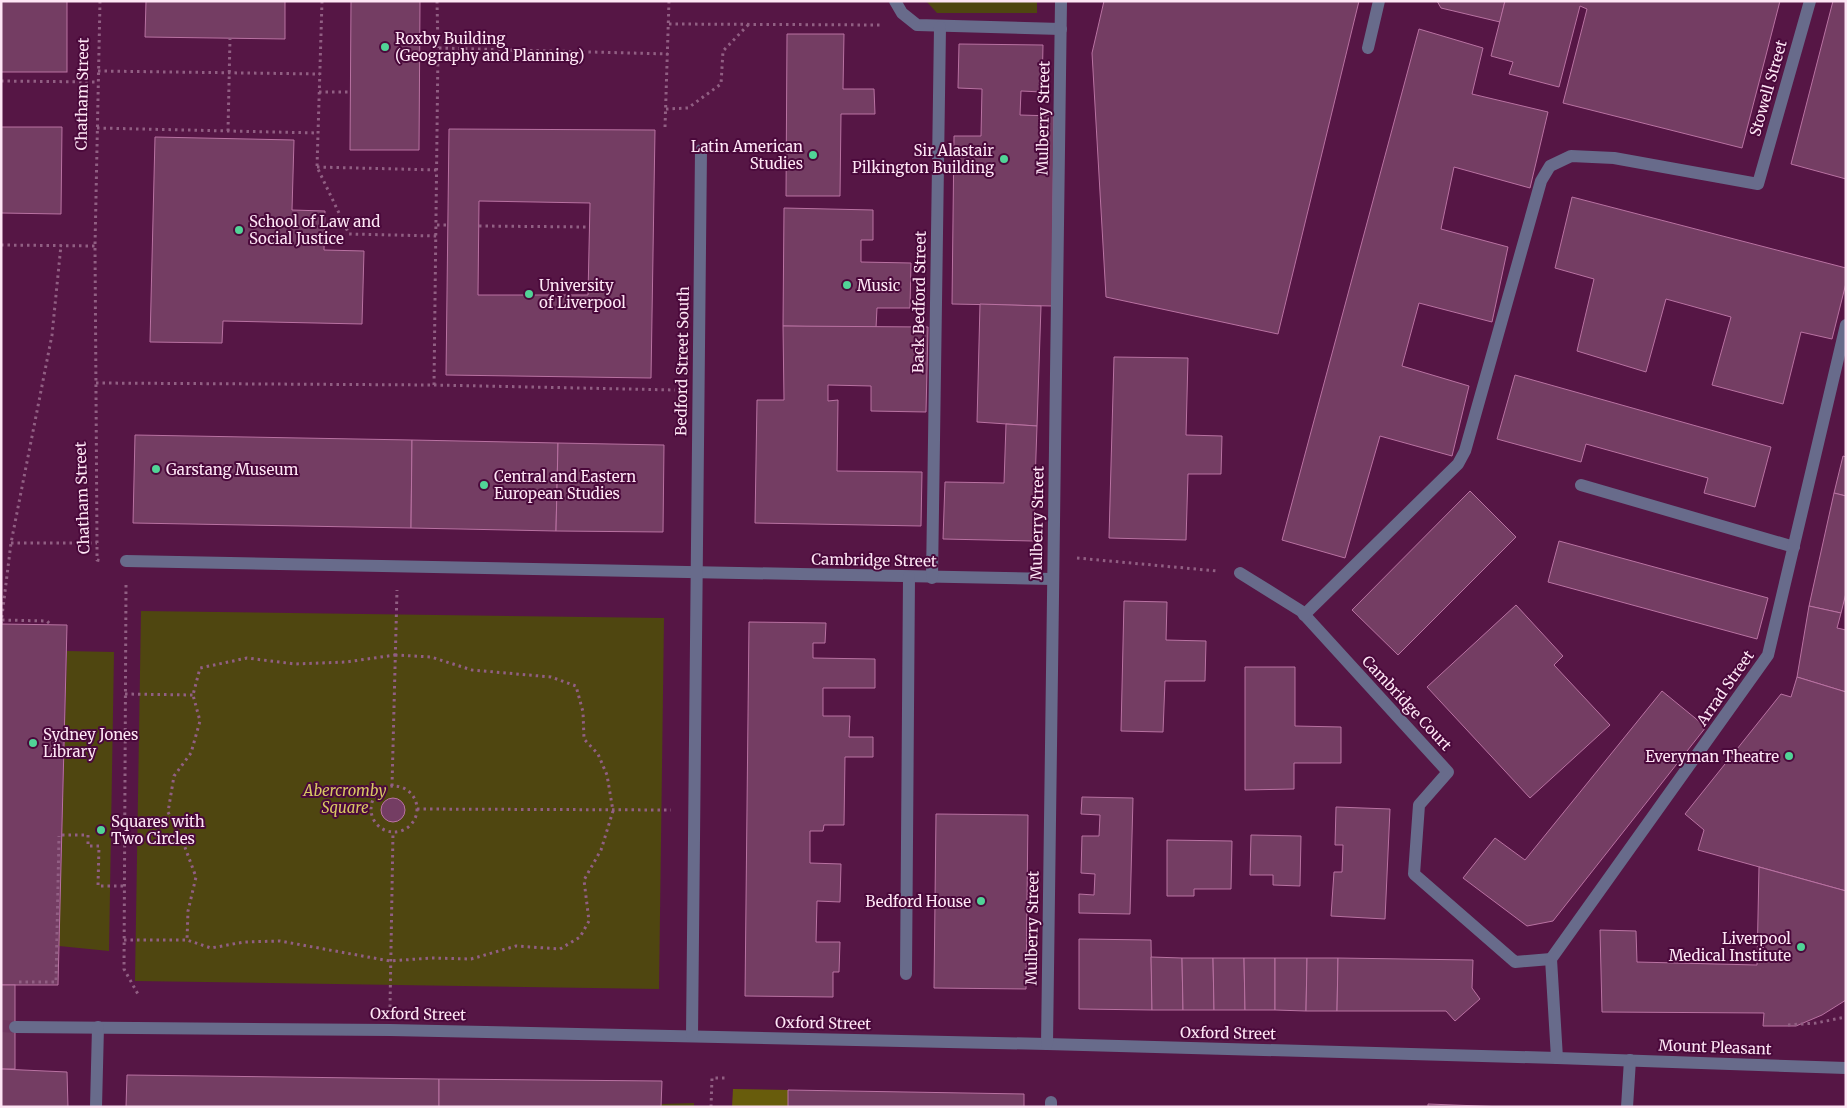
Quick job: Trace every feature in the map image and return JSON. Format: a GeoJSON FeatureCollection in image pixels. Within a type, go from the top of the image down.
{"type":"FeatureCollection","features":[{"type":"Feature","properties":{"kind":"street"},"geometry":{"type":"LineString","coordinates":[[895,1],[902,12],[917,25],[1061,29]]}},
{"type":"Feature","properties":{"kind":"street","name":"Mulberry Street"},"geometry":{"type":"LineString","coordinates":[[1047,1044],[1052,559],[1061,1]]}},
{"type":"Feature","properties":{"kind":"street"},"geometry":{"type":"LineString","coordinates":[[1368,48],[1379,1]]}},
{"type":"Feature","properties":{"kind":"street","name":"Stowell Street"},"geometry":{"type":"LineString","coordinates":[[1304,615],[1458,464],[1465,451],[1541,181],[1550,166],[1571,156],[1614,158],[1758,184],[1810,1]]}},
{"type":"Feature","properties":{"kind":"street","name":"Back Bedford Street"},"geometry":{"type":"LineString","coordinates":[[932,578],[940,27]]}},
{"type":"Feature","properties":{"kind":"street","name":"Bedford Street South"},"geometry":{"type":"LineString","coordinates":[[696,573],[701,150]]}},
{"type":"Feature","properties":{"kind":"street","name":"Arrad Street"},"geometry":{"type":"LineString","coordinates":[[1551,960],[1768,655],[1846,325]]}},
{"type":"Feature","properties":{"kind":"street"},"geometry":{"type":"LineString","coordinates":[[1582,485],[1794,546]]}},
{"type":"Feature","properties":{"kind":"street"},"geometry":{"type":"LineString","coordinates":[[126,561],[696,573],[692,1036]]}},
{"type":"Feature","properties":{"kind":"street","name":"Cambridge Street"},"geometry":{"type":"LineString","coordinates":[[696,573],[1052,579]]}},
{"type":"Feature","properties":{"kind":"street","name":"Cambridge Court"},"geometry":{"type":"LineString","coordinates":[[1240,573],[1304,615],[1448,772],[1419,805],[1414,874],[1515,962],[1551,960]]}},
{"type":"Feature","properties":{"kind":"street"},"geometry":{"type":"LineString","coordinates":[[906,974],[909,577]]}},
{"type":"Feature","properties":{"kind":"street"},"geometry":{"type":"LineString","coordinates":[[1551,960],[1557,1058]]}},
{"type":"Feature","properties":{"kind":"street","name":"Oxford Street"},"geometry":{"type":"LineString","coordinates":[[15,1027],[390,1030],[692,1036],[1630,1060]]}},
{"type":"Feature","properties":{"kind":"street"},"geometry":{"type":"LineString","coordinates":[[96,1107],[98,1027]]}},
{"type":"Feature","properties":{"kind":"street"},"geometry":{"type":"LineString","coordinates":[[1627,1107],[1630,1060]]}},
{"type":"Feature","properties":{"kind":"street","name":"Mount Pleasant"},"geometry":{"type":"LineString","coordinates":[[1630,1060],[1846,1068]]}},
{"type":"Feature","properties":{"kind":"path","name":"Chatham Street"},"geometry":{"type":"LineString","coordinates":[[100,1],[96,246],[97,560],[126,561]]}},
{"type":"Feature","properties":{"kind":"path"},"geometry":{"type":"LineString","coordinates":[[322,1],[317,167],[349,234],[437,236]]}},
{"type":"Feature","properties":{"kind":"path"},"geometry":{"type":"LineString","coordinates":[[434,385],[438,170],[438,1]]}},
{"type":"Feature","properties":{"kind":"path"},"geometry":{"type":"LineString","coordinates":[[665,127],[669,1]]}},
{"type":"Feature","properties":{"kind":"path"},"geometry":{"type":"LineString","coordinates":[[669,24],[917,25]]}},
{"type":"Feature","properties":{"kind":"path"},"geometry":{"type":"LineString","coordinates":[[666,109],[688,108],[721,84],[723,51],[749,24]]}},
{"type":"Feature","properties":{"kind":"path"},"geometry":{"type":"LineString","coordinates":[[228,131],[230,38]]}},
{"type":"Feature","properties":{"kind":"path"},"geometry":{"type":"LineString","coordinates":[[438,48],[668,54]]}},
{"type":"Feature","properties":{"kind":"path"},"geometry":{"type":"LineString","coordinates":[[98,71],[320,74]]}},
{"type":"Feature","properties":{"kind":"path"},"geometry":{"type":"LineString","coordinates":[[1,81],[98,82]]}},
{"type":"Feature","properties":{"kind":"path"},"geometry":{"type":"LineString","coordinates":[[319,92],[351,92]]}},
{"type":"Feature","properties":{"kind":"path"},"geometry":{"type":"LineString","coordinates":[[97,128],[318,133]]}},
{"type":"Feature","properties":{"kind":"path"},"geometry":{"type":"LineString","coordinates":[[317,167],[438,170]]}},
{"type":"Feature","properties":{"kind":"path"},"geometry":{"type":"LineString","coordinates":[[437,225],[449,226]]}},
{"type":"Feature","properties":{"kind":"path"},"geometry":{"type":"LineString","coordinates":[[479,226],[589,227]]}},
{"type":"Feature","properties":{"kind":"path"},"geometry":{"type":"LineString","coordinates":[[1,245],[96,246]]}},
{"type":"Feature","properties":{"kind":"path"},"geometry":{"type":"LineString","coordinates":[[1,624],[11,543],[52,335],[60,245]]}},
{"type":"Feature","properties":{"kind":"path"},"geometry":{"type":"LineString","coordinates":[[96,383],[434,385],[698,390]]}},
{"type":"Feature","properties":{"kind":"path"},"geometry":{"type":"LineString","coordinates":[[11,543],[97,544]]}},
{"type":"Feature","properties":{"kind":"path"},"geometry":{"type":"LineString","coordinates":[[1052,559],[1083,557],[1240,573]]}},
{"type":"Feature","properties":{"kind":"path"},"geometry":{"type":"LineString","coordinates":[[126,561],[124,969],[139,996]]}},
{"type":"Feature","properties":{"kind":"path"},"geometry":{"type":"LineString","coordinates":[[392,786],[397,567]]}},
{"type":"Feature","properties":{"kind":"path"},"geometry":{"type":"LineString","coordinates":[[2,620],[47,621],[50,624]]}},
{"type":"Feature","properties":{"kind":"path"},"geometry":{"type":"LineString","coordinates":[[124,940],[187,940],[211,948],[244,942],[280,941],[390,961],[431,958],[471,959],[516,946],[560,949],[580,937],[590,921],[584,880],[601,850],[612,811],[607,775],[598,754],[584,739],[583,712],[576,686],[551,676],[472,670],[430,657],[395,655],[346,662],[295,664],[247,658],[200,668],[192,695],[200,721],[191,753],[174,776],[168,812],[183,842],[196,878],[188,911],[187,940]]}},
{"type":"Feature","properties":{"kind":"path"},"geometry":{"type":"LineString","coordinates":[[125,694],[192,695]]}},
{"type":"Feature","properties":{"kind":"path"},"geometry":{"type":"LineString","coordinates":[[392,786],[402,787],[410,792],[415,800],[417,809],[410,826],[393,832],[383,830],[376,824],[371,814],[371,805],[375,795],[382,788],[392,786]]}},
{"type":"Feature","properties":{"kind":"path"},"geometry":{"type":"LineString","coordinates":[[417,809],[695,810]]}},
{"type":"Feature","properties":{"kind":"path"},"geometry":{"type":"LineString","coordinates":[[390,1030],[393,832]]}},
{"type":"Feature","properties":{"kind":"path"},"geometry":{"type":"LineString","coordinates":[[19,982],[56,982],[60,835],[88,835],[88,846],[99,846],[98,886],[125,886]]}},
{"type":"Feature","properties":{"kind":"path"},"geometry":{"type":"LineString","coordinates":[[1788,1025],[1816,1023],[1846,1017]]}},
{"type":"Feature","properties":{"kind":"path"},"geometry":{"type":"LineString","coordinates":[[711,1107],[712,1078],[726,1078]]}},
{"type":"Feature","properties":{"kind":"green space"},"geometry":{"type":"Polygon","coordinates":[[[926,1],[1037,1],[1037,13],[937,13],[926,1]]]}},
{"type":"Feature","properties":{"kind":"green space","name":"Abercromby Square"},"geometry":{"type":"Polygon","coordinates":[[[141,611],[664,618],[659,989],[135,981],[141,611]]]}},
{"type":"Feature","properties":{"kind":"green space"},"geometry":{"type":"Polygon","coordinates":[[[67,651],[114,652],[109,951],[59,946],[67,651]]]}},
{"type":"Feature","properties":{"kind":"green space"},"geometry":{"type":"Polygon","coordinates":[[[694,1103],[694,1107],[661,1107],[661,1104],[694,1103]]]}},
{"type":"Feature","properties":{"kind":"shaded area"},"geometry":{"type":"Polygon","coordinates":[[[733,1089],[788,1090],[788,1107],[732,1107],[733,1089]]]}},
{"type":"Feature","properties":{"kind":"building"},"geometry":{"type":"Polygon","coordinates":[[[1,1],[67,1],[67,72],[1,72],[1,1]]]}},
{"type":"Feature","properties":{"kind":"building"},"geometry":{"type":"Polygon","coordinates":[[[146,1],[285,1],[285,39],[145,37],[146,1]]]}},
{"type":"Feature","properties":{"kind":"building","name":"Roxby Building (Geography and Planning)"},"geometry":{"type":"Polygon","coordinates":[[[351,1],[420,1],[419,150],[350,150],[351,1]]]}},
{"type":"Feature","properties":{"kind":"building"},"geometry":{"type":"Polygon","coordinates":[[[1104,1],[1359,1],[1278,334],[1106,297],[1092,53],[1104,1]]]}},
{"type":"Feature","properties":{"kind":"building"},"geometry":{"type":"Polygon","coordinates":[[[1437,1],[1505,1],[1500,22],[1441,8],[1437,1]]]}},
{"type":"Feature","properties":{"kind":"building"},"geometry":{"type":"Polygon","coordinates":[[[1505,1],[1780,1],[1742,148],[1563,103],[1587,9],[1580,6],[1559,87],[1509,74],[1513,62],[1491,56],[1505,1]]]}},
{"type":"Feature","properties":{"kind":"building"},"geometry":{"type":"Polygon","coordinates":[[[1833,1],[1846,1],[1846,179],[1791,164],[1833,1]]]}},
{"type":"Feature","properties":{"kind":"building"},"geometry":{"type":"Polygon","coordinates":[[[1419,29],[1483,48],[1472,94],[1548,112],[1530,188],[1454,167],[1441,229],[1508,247],[1492,322],[1419,303],[1402,366],[1469,386],[1452,456],[1380,436],[1345,558],[1282,540],[1419,29]]]}},
{"type":"Feature","properties":{"kind":"building","name":"Latin American Studies"},"geometry":{"type":"Polygon","coordinates":[[[787,34],[844,34],[843,89],[874,89],[875,114],[841,114],[840,196],[786,196],[787,34]]]}},
{"type":"Feature","properties":{"kind":"building","name":"Sir Alastair Pilkington Building"},"geometry":{"type":"Polygon","coordinates":[[[959,44],[1043,45],[1042,92],[1021,91],[1020,115],[1054,116],[1052,306],[952,304],[954,136],[981,136],[982,89],[958,88],[959,44]]]}},
{"type":"Feature","properties":{"kind":"building"},"geometry":{"type":"Polygon","coordinates":[[[1,127],[62,127],[61,214],[1,213],[1,127]]]}},
{"type":"Feature","properties":{"kind":"building"},"geometry":{"type":"Polygon","coordinates":[[[449,129],[655,130],[651,378],[446,375],[449,129]],[[479,201],[478,295],[588,295],[590,203],[479,201]]]}},
{"type":"Feature","properties":{"kind":"building","name":"School of Law and Social Justice"},"geometry":{"type":"Polygon","coordinates":[[[155,137],[294,140],[292,210],[325,211],[324,250],[364,251],[362,324],[223,321],[222,343],[150,342],[155,137]]]}},
{"type":"Feature","properties":{"kind":"building"},"geometry":{"type":"Polygon","coordinates":[[[1572,197],[1846,268],[1846,283],[1832,339],[1801,332],[1783,404],[1712,385],[1731,317],[1666,299],[1646,372],[1577,351],[1594,279],[1555,268],[1572,197]]]}},
{"type":"Feature","properties":{"kind":"building","name":"Music"},"geometry":{"type":"Polygon","coordinates":[[[784,208],[873,210],[873,240],[861,240],[861,262],[911,263],[910,308],[877,308],[876,328],[783,326],[784,208]]]}},
{"type":"Feature","properties":{"kind":"building"},"geometry":{"type":"Polygon","coordinates":[[[980,304],[1041,306],[1037,426],[977,422],[980,304]]]}},
{"type":"Feature","properties":{"kind":"building"},"geometry":{"type":"Polygon","coordinates":[[[783,326],[928,327],[926,412],[871,411],[871,386],[828,385],[828,401],[838,400],[837,471],[922,472],[921,526],[755,523],[757,400],[784,400],[783,326]]]}},
{"type":"Feature","properties":{"kind":"building"},"geometry":{"type":"Polygon","coordinates":[[[1114,357],[1188,358],[1186,435],[1222,436],[1221,474],[1188,474],[1186,540],[1109,538],[1114,357]]]}},
{"type":"Feature","properties":{"kind":"building"},"geometry":{"type":"Polygon","coordinates":[[[1515,375],[1771,447],[1755,507],[1704,493],[1708,478],[1586,444],[1581,462],[1497,439],[1515,375]]]}},
{"type":"Feature","properties":{"kind":"building"},"geometry":{"type":"Polygon","coordinates":[[[1006,424],[1037,426],[1033,541],[943,539],[945,482],[1004,483],[1006,424]]]}},
{"type":"Feature","properties":{"kind":"building"},"geometry":{"type":"Polygon","coordinates":[[[135,435],[412,440],[411,528],[133,523],[135,435]]]}},
{"type":"Feature","properties":{"kind":"building","name":"Central and Eastern European Studies"},"geometry":{"type":"Polygon","coordinates":[[[412,440],[558,443],[556,531],[411,528],[412,440]]]}},
{"type":"Feature","properties":{"kind":"building"},"geometry":{"type":"Polygon","coordinates":[[[558,443],[664,445],[663,532],[556,531],[558,443]]]}},
{"type":"Feature","properties":{"kind":"building"},"geometry":{"type":"Polygon","coordinates":[[[1843,456],[1846,457],[1846,496],[1834,493],[1843,456]]]}},
{"type":"Feature","properties":{"kind":"building"},"geometry":{"type":"Polygon","coordinates":[[[1470,491],[1516,537],[1398,655],[1352,610],[1470,491]]]}},
{"type":"Feature","properties":{"kind":"building"},"geometry":{"type":"Polygon","coordinates":[[[1834,493],[1846,496],[1846,593],[1841,613],[1809,606],[1834,493]]]}},
{"type":"Feature","properties":{"kind":"building"},"geometry":{"type":"Polygon","coordinates":[[[1559,541],[1768,598],[1757,639],[1548,582],[1559,541]]]}},
{"type":"Feature","properties":{"kind":"building"},"geometry":{"type":"Polygon","coordinates":[[[1124,601],[1167,602],[1166,640],[1206,641],[1205,681],[1165,681],[1163,732],[1121,731],[1124,601]]]}},
{"type":"Feature","properties":{"kind":"building"},"geometry":{"type":"Polygon","coordinates":[[[1516,605],[1563,656],[1554,665],[1610,725],[1530,798],[1427,687],[1516,605]]]}},
{"type":"Feature","properties":{"kind":"building"},"geometry":{"type":"Polygon","coordinates":[[[1809,606],[1841,613],[1837,628],[1846,630],[1846,692],[1797,677],[1809,606]]]}},
{"type":"Feature","properties":{"kind":"building"},"geometry":{"type":"Polygon","coordinates":[[[749,622],[826,623],[825,643],[813,643],[813,658],[875,659],[875,688],[823,688],[823,716],[850,716],[849,737],[873,737],[873,757],[845,757],[844,825],[824,825],[823,831],[810,831],[810,863],[841,864],[840,902],[817,901],[816,942],[840,942],[839,972],[833,972],[833,997],[745,996],[749,622]]]}},
{"type":"Feature","properties":{"kind":"building","name":"Sydney Jones Library"},"geometry":{"type":"Polygon","coordinates":[[[1,624],[67,625],[58,985],[1,985],[1,624]]]}},
{"type":"Feature","properties":{"kind":"building"},"geometry":{"type":"Polygon","coordinates":[[[1245,667],[1295,667],[1295,726],[1341,727],[1341,763],[1294,763],[1294,789],[1245,790],[1245,667]]]}},
{"type":"Feature","properties":{"kind":"building","name":"Everyman Theatre"},"geometry":{"type":"Polygon","coordinates":[[[1797,677],[1846,692],[1846,891],[1698,850],[1704,830],[1685,814],[1781,694],[1791,697],[1797,677]]]}},
{"type":"Feature","properties":{"kind":"building"},"geometry":{"type":"Polygon","coordinates":[[[1662,691],[1706,727],[1553,921],[1527,926],[1463,878],[1495,838],[1525,860],[1662,691]]]}},
{"type":"Feature","properties":{"kind":"building"},"geometry":{"type":"Polygon","coordinates":[[[1082,797],[1133,798],[1130,914],[1079,913],[1079,894],[1094,895],[1095,874],[1081,873],[1082,836],[1099,836],[1100,815],[1081,814],[1082,797]]]}},
{"type":"Feature","properties":{"kind":"building"},"geometry":{"type":"Polygon","coordinates":[[[393,798],[401,802],[405,810],[401,818],[393,822],[385,818],[381,810],[385,802],[393,798]]]}},
{"type":"Feature","properties":{"kind":"building"},"geometry":{"type":"Polygon","coordinates":[[[1336,807],[1390,809],[1385,919],[1331,916],[1334,872],[1342,872],[1343,845],[1335,845],[1336,807]]]}},
{"type":"Feature","properties":{"kind":"building","name":"Bedford House"},"geometry":{"type":"Polygon","coordinates":[[[936,814],[1028,815],[1026,989],[934,988],[936,814]]]}},
{"type":"Feature","properties":{"kind":"building"},"geometry":{"type":"Polygon","coordinates":[[[1251,835],[1301,836],[1300,886],[1273,885],[1273,875],[1250,875],[1251,835]]]}},
{"type":"Feature","properties":{"kind":"building"},"geometry":{"type":"Polygon","coordinates":[[[1167,840],[1232,841],[1231,889],[1194,889],[1194,896],[1167,896],[1167,840]]]}},
{"type":"Feature","properties":{"kind":"building","name":"Liverpool Medical Institute"},"geometry":{"type":"Polygon","coordinates":[[[1759,867],[1846,891],[1846,1000],[1822,1015],[1796,1026],[1763,1026],[1764,1013],[1602,1012],[1600,930],[1636,931],[1637,962],[1757,965],[1759,867]]]}},
{"type":"Feature","properties":{"kind":"building"},"geometry":{"type":"Polygon","coordinates":[[[1079,939],[1151,940],[1152,1010],[1079,1009],[1079,939]]]}},
{"type":"Feature","properties":{"kind":"building"},"geometry":{"type":"Polygon","coordinates":[[[1151,957],[1182,958],[1183,1010],[1152,1010],[1151,957]]]}},
{"type":"Feature","properties":{"kind":"building"},"geometry":{"type":"Polygon","coordinates":[[[1182,958],[1213,958],[1214,1010],[1183,1010],[1182,958]]]}},
{"type":"Feature","properties":{"kind":"building"},"geometry":{"type":"Polygon","coordinates":[[[1213,958],[1244,958],[1245,1010],[1214,1010],[1213,958]]]}},
{"type":"Feature","properties":{"kind":"building"},"geometry":{"type":"Polygon","coordinates":[[[1244,958],[1275,958],[1275,1010],[1245,1010],[1244,958]]]}},
{"type":"Feature","properties":{"kind":"building"},"geometry":{"type":"Polygon","coordinates":[[[1275,958],[1307,958],[1306,1011],[1275,1010],[1275,958]]]}},
{"type":"Feature","properties":{"kind":"building"},"geometry":{"type":"Polygon","coordinates":[[[1307,958],[1338,958],[1337,1011],[1306,1011],[1307,958]]]}},
{"type":"Feature","properties":{"kind":"building"},"geometry":{"type":"Polygon","coordinates":[[[1338,958],[1473,960],[1472,988],[1480,999],[1455,1021],[1446,1011],[1337,1011],[1338,958]]]}},
{"type":"Feature","properties":{"kind":"building"},"geometry":{"type":"Polygon","coordinates":[[[1,985],[15,985],[15,1069],[1,1069],[1,985]]]}},
{"type":"Feature","properties":{"kind":"building"},"geometry":{"type":"Polygon","coordinates":[[[1,1069],[67,1072],[68,1107],[1,1107],[1,1069]]]}},
{"type":"Feature","properties":{"kind":"building"},"geometry":{"type":"Polygon","coordinates":[[[127,1075],[439,1079],[439,1107],[126,1107],[127,1075]]]}},
{"type":"Feature","properties":{"kind":"building"},"geometry":{"type":"Polygon","coordinates":[[[439,1079],[662,1081],[661,1107],[439,1107],[439,1079]]]}},
{"type":"Feature","properties":{"kind":"building"},"geometry":{"type":"Polygon","coordinates":[[[788,1090],[1024,1094],[1024,1107],[788,1107],[788,1090]]]}},
{"type":"Feature","properties":{"kind":"building"},"geometry":{"type":"Polygon","coordinates":[[[1428,1104],[1505,1107],[1428,1107],[1428,1104]]]}},
{"type":"Feature","properties":{"kind":"tunnel"},"geometry":{"type":"LineString","coordinates":[[1,1026],[15,1027]]}},
{"type":"Feature","properties":{"kind":"place","name":"Roxby Building (Geography and Planning)"},"geometry":{"type":"Point","coordinates":[385,47]}},
{"type":"Feature","properties":{"kind":"place","name":"Latin American Studies"},"geometry":{"type":"Point","coordinates":[813,155]}},
{"type":"Feature","properties":{"kind":"place","name":"Sir Alastair Pilkington Building"},"geometry":{"type":"Point","coordinates":[1004,159]}},
{"type":"Feature","properties":{"kind":"place","name":"School of Law and Social Justice"},"geometry":{"type":"Point","coordinates":[239,230]}},
{"type":"Feature","properties":{"kind":"place","name":"Music"},"geometry":{"type":"Point","coordinates":[847,285]}},
{"type":"Feature","properties":{"kind":"place","name":"University of Liverpool"},"geometry":{"type":"Point","coordinates":[529,294]}},
{"type":"Feature","properties":{"kind":"place","name":"Garstang Museum"},"geometry":{"type":"Point","coordinates":[156,469]}},
{"type":"Feature","properties":{"kind":"place","name":"Central and Eastern European Studies"},"geometry":{"type":"Point","coordinates":[484,485]}},
{"type":"Feature","properties":{"kind":"place","name":"Sydney Jones Library"},"geometry":{"type":"Point","coordinates":[33,743]}},
{"type":"Feature","properties":{"kind":"place","name":"Everyman Theatre"},"geometry":{"type":"Point","coordinates":[1789,756]}},
{"type":"Feature","properties":{"kind":"place","name":"Squares with Two Circles"},"geometry":{"type":"Point","coordinates":[101,830]}},
{"type":"Feature","properties":{"kind":"place","name":"Bedford House"},"geometry":{"type":"Point","coordinates":[981,901]}},
{"type":"Feature","properties":{"kind":"place","name":"Liverpool Medical Institute"},"geometry":{"type":"Point","coordinates":[1801,947]}}]}
